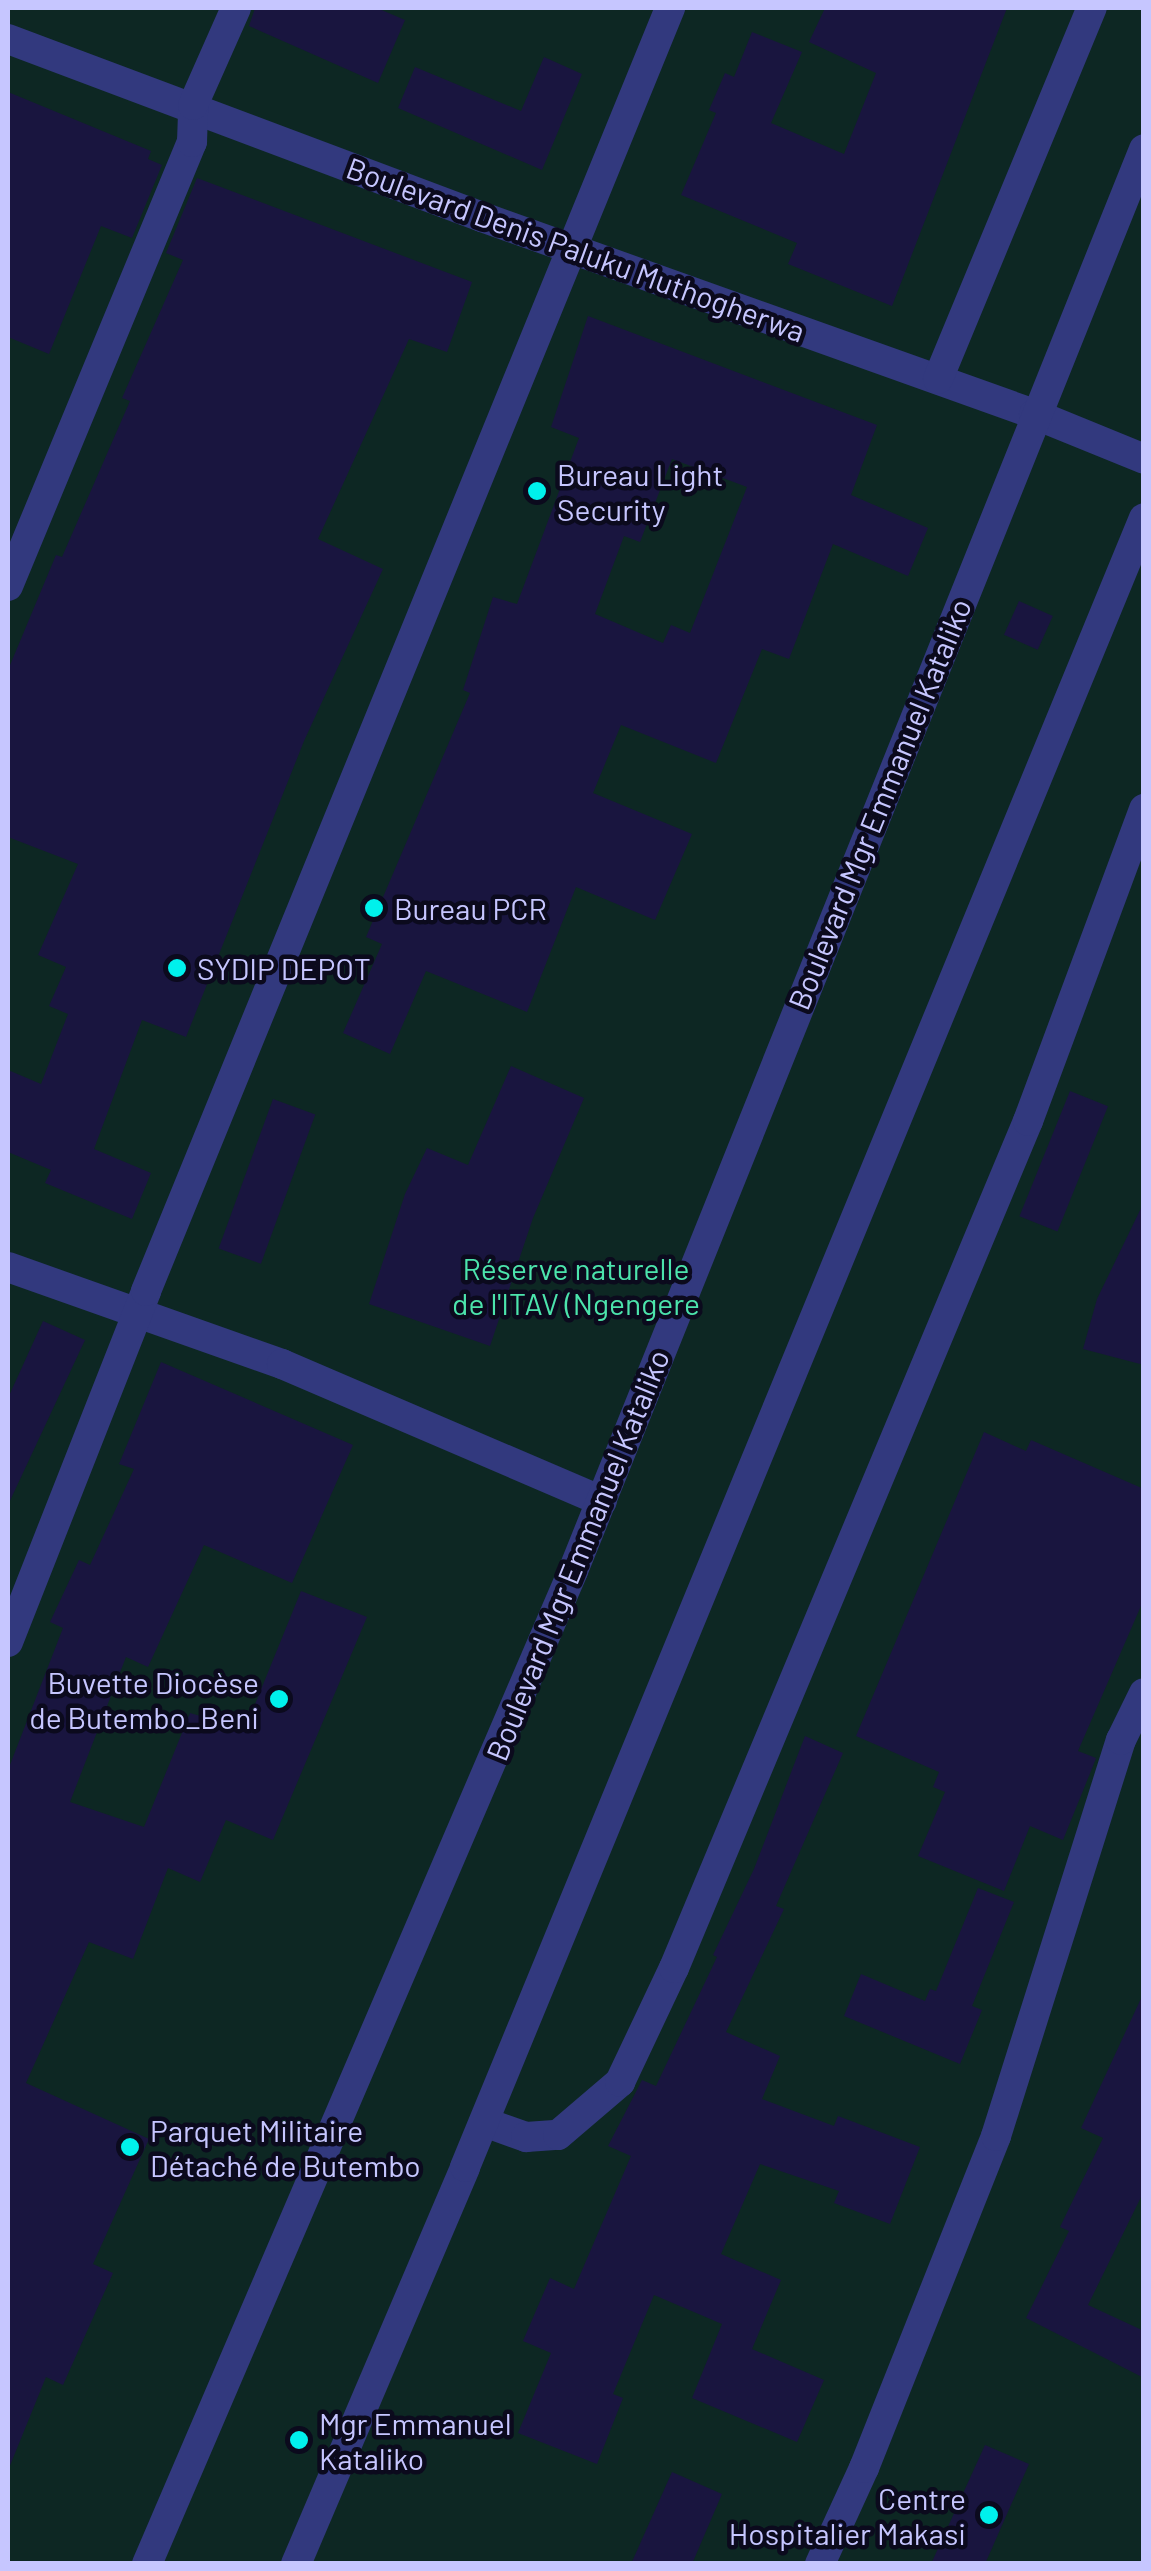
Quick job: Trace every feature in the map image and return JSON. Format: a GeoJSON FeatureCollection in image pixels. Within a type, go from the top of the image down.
{"type":"FeatureCollection","features":[{"type":"Feature","properties":{"kind":"street"},"geometry":{"type":"LineString","coordinates":[[8,586],[192,142],[193,105],[236,8]]}},
{"type":"Feature","properties":{"kind":"street"},"geometry":{"type":"LineString","coordinates":[[8,1642],[137,1315],[670,8]]}},
{"type":"Feature","properties":{"kind":"street"},"geometry":{"type":"LineString","coordinates":[[938,379],[1092,8]]}},
{"type":"Feature","properties":{"kind":"street","name":"Boulevard Denis Paluku Muthogherwa"},"geometry":{"type":"LineString","coordinates":[[8,39],[1034,414],[1144,460]]}},
{"type":"Feature","properties":{"kind":"street","name":"Boulevard Mgr Emmanuel Kataliko"},"geometry":{"type":"LineString","coordinates":[[147,2564],[602,1501],[1034,414],[1144,149]]}},
{"type":"Feature","properties":{"kind":"street"},"geometry":{"type":"LineString","coordinates":[[296,2564],[484,2122],[1144,518]]}},
{"type":"Feature","properties":{"kind":"street"},"geometry":{"type":"LineString","coordinates":[[484,2122],[526,2137],[558,2135],[620,2082],[674,1968],[1028,1121],[1144,810]]}},
{"type":"Feature","properties":{"kind":"street"},"geometry":{"type":"LineString","coordinates":[[8,1268],[282,1364],[602,1501]]}},
{"type":"Feature","properties":{"kind":"street"},"geometry":{"type":"LineString","coordinates":[[820,2564],[864,2468],[996,2136],[1121,1740],[1144,1693]]}},
{"type":"Feature","properties":{"kind":"green space","name":"Réserve naturelle de l'ITAV (Ngengere"},"geometry":{"type":"Polygon","coordinates":[[[8,8],[1143,8],[1143,2563],[8,2563],[8,8]]]}},
{"type":"Feature","properties":{"kind":"building"},"geometry":{"type":"Polygon","coordinates":[[[255,8],[377,8],[405,20],[378,83],[249,26],[255,8]]]}},
{"type":"Feature","properties":{"kind":"building"},"geometry":{"type":"Polygon","coordinates":[[[825,8],[1007,8],[892,306],[788,264],[797,243],[681,195],[716,113],[709,110],[725,73],[734,77],[752,32],[802,52],[771,123],[844,154],[876,73],[809,42],[825,8]]]}},
{"type":"Feature","properties":{"kind":"building"},"geometry":{"type":"Polygon","coordinates":[[[544,57],[582,74],[542,170],[398,108],[415,67],[521,111],[544,57]]]}},
{"type":"Feature","properties":{"kind":"building"},"geometry":{"type":"Polygon","coordinates":[[[8,92],[151,151],[148,159],[162,165],[132,238],[101,226],[49,354],[8,337],[8,92]]]}},
{"type":"Feature","properties":{"kind":"building"},"geometry":{"type":"Polygon","coordinates":[[[197,178],[472,282],[447,352],[409,339],[318,539],[383,569],[304,741],[186,1037],[142,1020],[94,1149],[151,1173],[132,1219],[45,1183],[51,1170],[8,1152],[8,1070],[41,1084],[68,1014],[49,1006],[66,967],[38,955],[78,864],[8,837],[8,670],[56,555],[62,557],[130,401],[122,398],[183,260],[166,253],[197,178]]]}},
{"type":"Feature","properties":{"kind":"building"},"geometry":{"type":"Polygon","coordinates":[[[588,316],[877,425],[851,495],[928,528],[908,576],[833,544],[789,659],[762,649],[716,763],[621,725],[593,793],[692,834],[655,920],[576,887],[527,1012],[426,971],[390,1054],[343,1033],[382,944],[366,937],[470,693],[463,690],[493,597],[517,604],[579,438],[551,427],[588,316]],[[672,459],[640,542],[624,536],[595,614],[663,643],[671,625],[690,633],[747,487],[672,459]]]}},
{"type":"Feature","properties":{"kind":"building"},"geometry":{"type":"Polygon","coordinates":[[[1019,601],[1053,616],[1038,650],[1004,635],[1019,601]]]}},
{"type":"Feature","properties":{"kind":"building"},"geometry":{"type":"Polygon","coordinates":[[[511,1066],[584,1098],[533,1218],[490,1346],[369,1304],[405,1194],[427,1148],[468,1165],[511,1066]]]}},
{"type":"Feature","properties":{"kind":"building"},"geometry":{"type":"Polygon","coordinates":[[[1070,1091],[1108,1106],[1057,1232],[1019,1216],[1070,1091]]]}},
{"type":"Feature","properties":{"kind":"building"},"geometry":{"type":"Polygon","coordinates":[[[273,1099],[315,1114],[261,1264],[219,1248],[273,1099]]]}},
{"type":"Feature","properties":{"kind":"building"},"geometry":{"type":"Polygon","coordinates":[[[1144,1202],[1144,1365],[1083,1349],[1097,1299],[1144,1202]]]}},
{"type":"Feature","properties":{"kind":"building"},"geometry":{"type":"Polygon","coordinates":[[[43,1321],[85,1340],[8,1505],[8,1398],[43,1321]]]}},
{"type":"Feature","properties":{"kind":"building"},"geometry":{"type":"Polygon","coordinates":[[[161,1362],[353,1445],[292,1583],[204,1545],[148,1667],[126,1657],[70,1802],[144,1827],[190,1713],[245,1729],[301,1591],[367,1617],[273,1840],[226,1820],[200,1882],[168,1868],[133,1959],[89,1942],[26,2083],[149,2139],[93,2264],[113,2273],[63,2385],[46,2377],[9,2468],[8,1770],[63,1628],[50,1622],[79,1560],[90,1565],[134,1469],[119,1464],[161,1362]]]}},
{"type":"Feature","properties":{"kind":"building"},"geometry":{"type":"Polygon","coordinates":[[[984,1432],[1026,1451],[1031,1440],[1144,1489],[1144,1599],[1078,1751],[1096,1758],[1063,1840],[1030,1826],[1004,1891],[918,1856],[945,1792],[933,1787],[939,1772],[856,1736],[984,1432]]]}},
{"type":"Feature","properties":{"kind":"building"},"geometry":{"type":"Polygon","coordinates":[[[805,1736],[843,1753],[776,1906],[784,1909],[726,2032],[780,2056],[762,2099],[834,2126],[838,2116],[920,2147],[890,2224],[834,2203],[839,2191],[760,2164],[721,2254],[781,2280],[752,2349],[824,2380],[797,2442],[692,2398],[722,2324],[654,2295],[613,2394],[623,2398],[597,2464],[518,2433],[551,2353],[523,2341],[550,2278],[574,2289],[631,2156],[608,2146],[642,2080],[656,2086],[717,1957],[713,1955],[754,1869],[805,1736]]]}},
{"type":"Feature","properties":{"kind":"building"},"geometry":{"type":"Polygon","coordinates":[[[978,1888],[1014,1902],[972,2006],[982,2010],[960,2064],[844,2016],[861,1974],[925,2001],[930,1989],[936,1991],[978,1888]]]}},
{"type":"Feature","properties":{"kind":"building"},"geometry":{"type":"Polygon","coordinates":[[[1144,1992],[1144,2191],[1088,2305],[1144,2331],[1144,2378],[1026,2318],[1069,2231],[1060,2227],[1103,2138],[1081,2128],[1144,1992]]]}},
{"type":"Feature","properties":{"kind":"building"},"geometry":{"type":"Polygon","coordinates":[[[985,2445],[1029,2464],[985,2564],[931,2564],[985,2445]]]}},
{"type":"Feature","properties":{"kind":"building"},"geometry":{"type":"Polygon","coordinates":[[[672,2472],[722,2494],[692,2564],[631,2564],[672,2472]]]}},
{"type":"Feature","properties":{"kind":"place","name":"Bureau Light Security"},"geometry":{"type":"Point","coordinates":[537,491]}},
{"type":"Feature","properties":{"kind":"place","name":"Bureau PCR"},"geometry":{"type":"Point","coordinates":[374,908]}},
{"type":"Feature","properties":{"kind":"place","name":"SYDIP DEPOT"},"geometry":{"type":"Point","coordinates":[177,968]}},
{"type":"Feature","properties":{"kind":"place","name":"Buvette Diocèse de Butembo_Beni"},"geometry":{"type":"Point","coordinates":[279,1699]}},
{"type":"Feature","properties":{"kind":"place","name":"Parquet Militaire Détaché de Butembo"},"geometry":{"type":"Point","coordinates":[130,2147]}},
{"type":"Feature","properties":{"kind":"place","name":"Mgr Emmanuel Kataliko"},"geometry":{"type":"Point","coordinates":[299,2440]}},
{"type":"Feature","properties":{"kind":"place","name":"Centre Hospitalier Makasi"},"geometry":{"type":"Point","coordinates":[989,2515]}}]}
